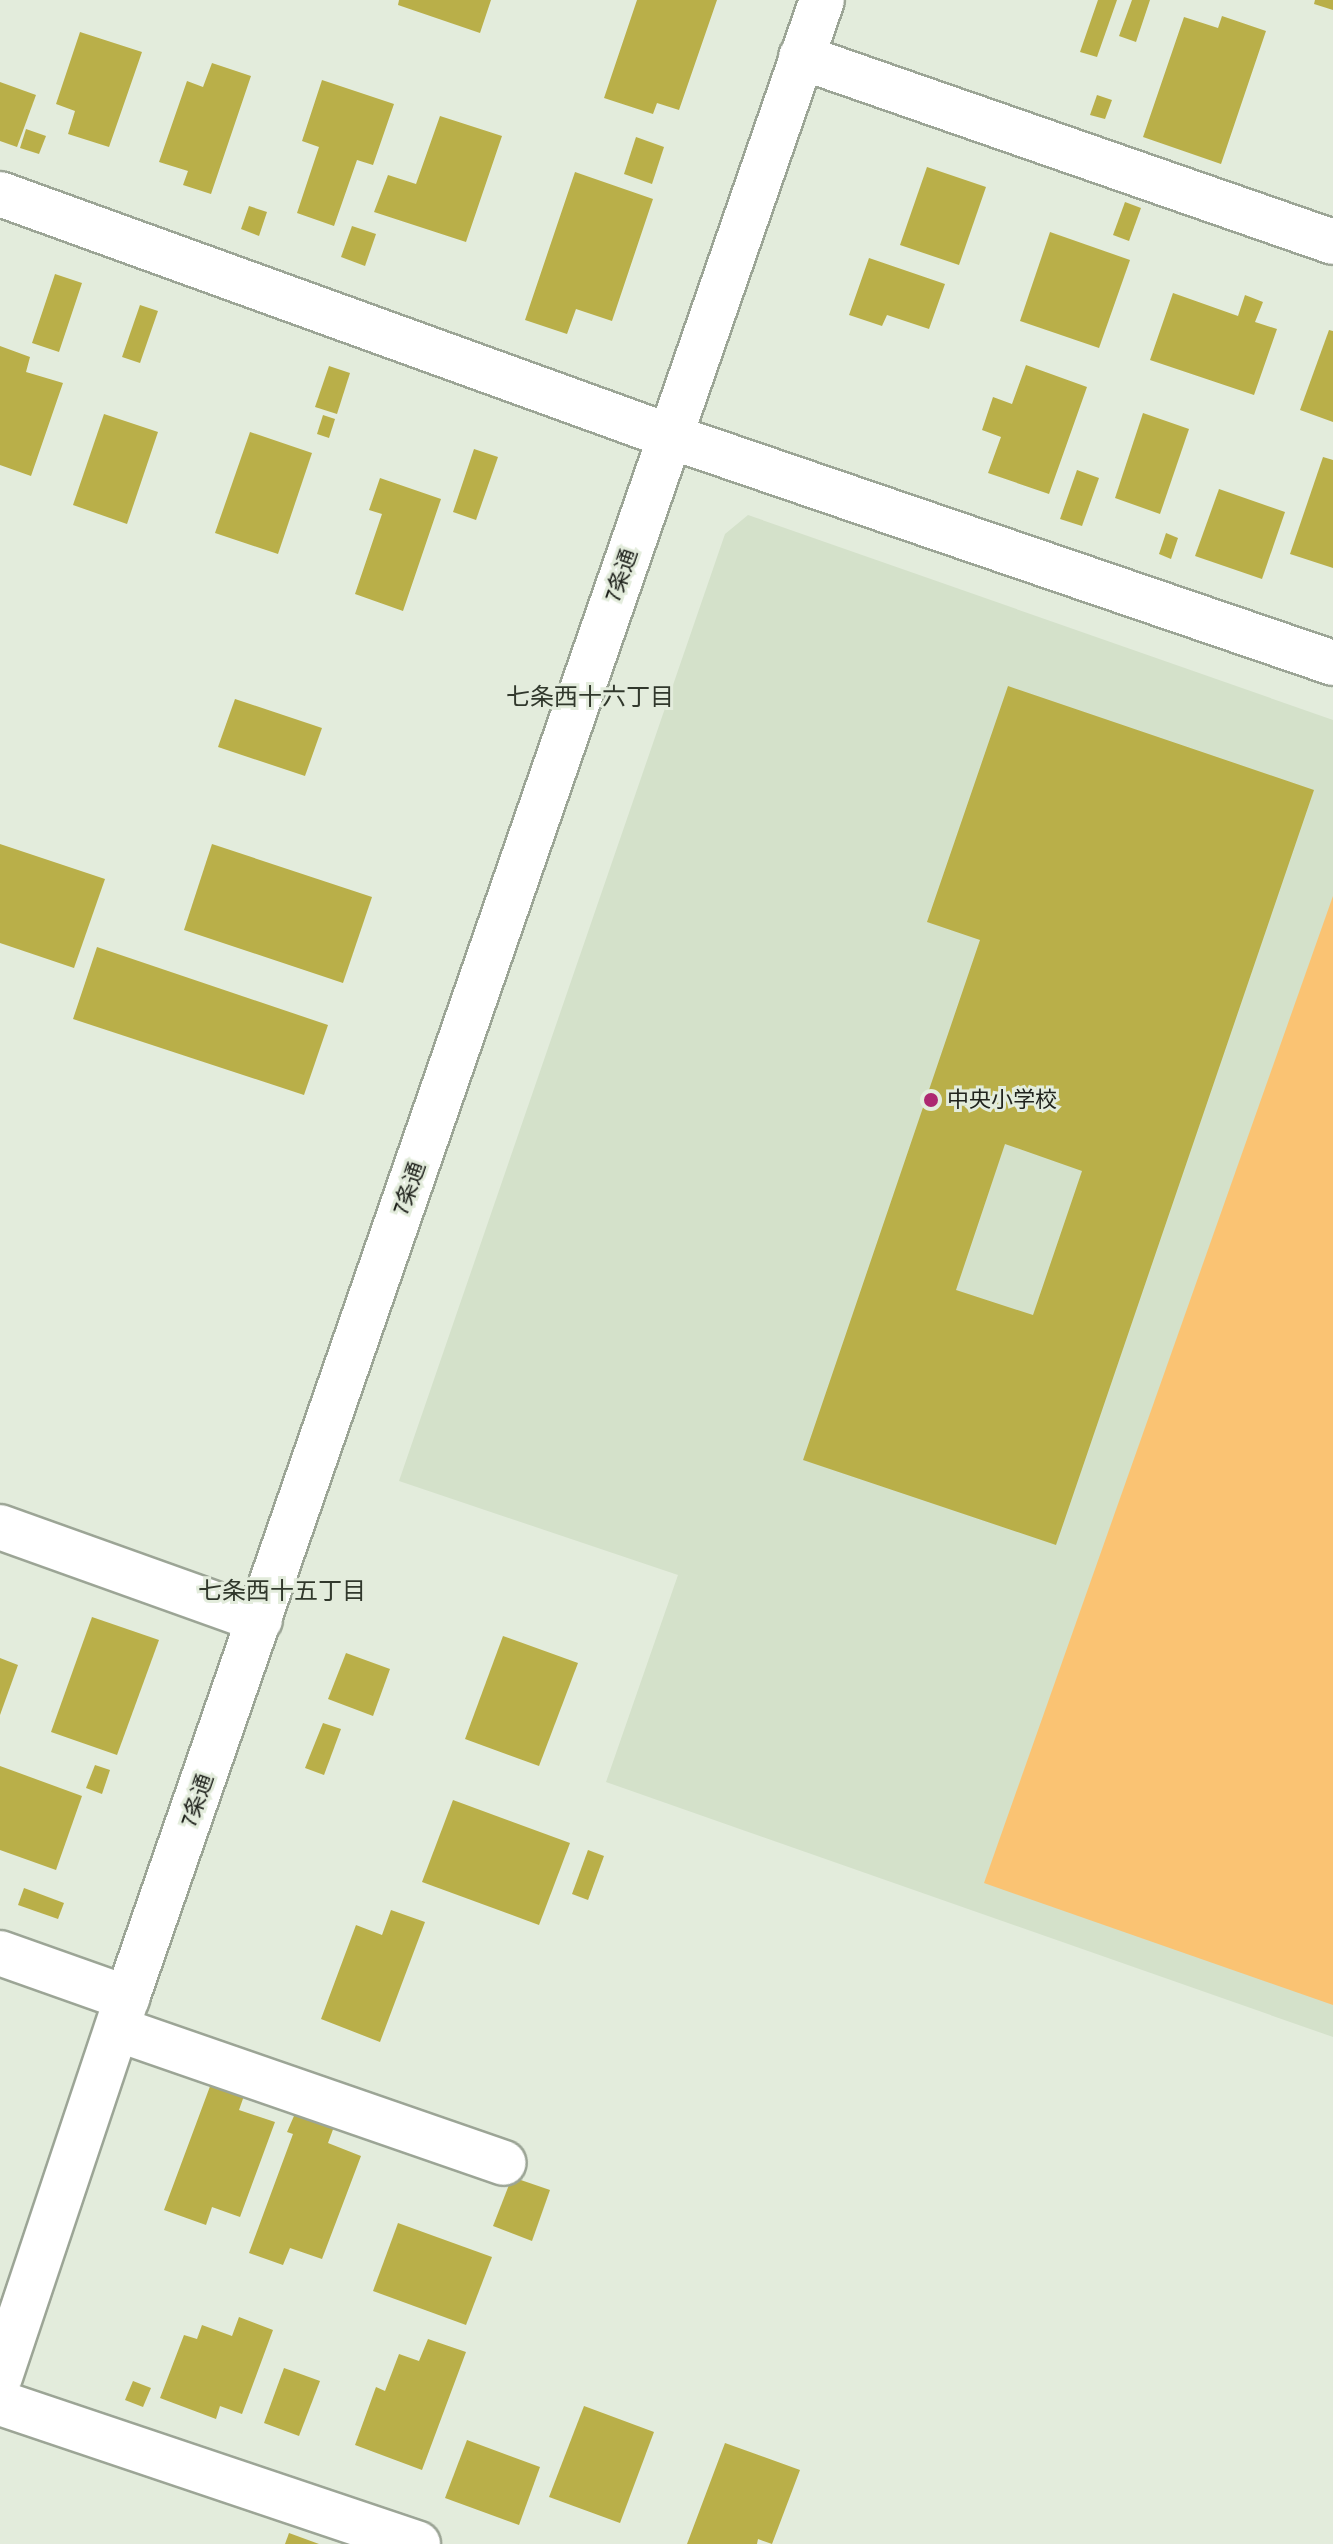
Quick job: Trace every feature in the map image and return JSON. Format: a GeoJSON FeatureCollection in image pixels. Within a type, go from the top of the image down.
{"type":"FeatureCollection","features":[{"type":"Feature","properties":{"kind":"street","name":"7条通"},"geometry":{"type":"LineString","coordinates":[[0,2377],[122,2013],[822,0]]}},
{"type":"Feature","properties":{"kind":"street"},"geometry":{"type":"LineString","coordinates":[[801,57],[1333,242]]}},
{"type":"Feature","properties":{"kind":"street"},"geometry":{"type":"LineString","coordinates":[[0,194],[669,436],[1333,663]]}},
{"type":"Feature","properties":{"kind":"street"},"geometry":{"type":"LineString","coordinates":[[0,1527],[260,1620]]}},
{"type":"Feature","properties":{"kind":"street"},"geometry":{"type":"LineString","coordinates":[[0,1953],[122,2013],[503,2163]]}},
{"type":"Feature","properties":{"kind":"street"},"geometry":{"type":"LineString","coordinates":[[0,2403],[418,2544]]}},
{"type":"Feature","properties":{"kind":"shaded area","name":"中央小学校"},"geometry":{"type":"Polygon","coordinates":[[[748,515],[1333,720],[1333,2037],[606,1782],[678,1575],[399,1481],[725,534],[748,515]]]}},
{"type":"Feature","properties":{"kind":"shaded area"},"geometry":{"type":"Polygon","coordinates":[[[1333,896],[1333,2005],[984,1883],[1333,896]]]}},
{"type":"Feature","properties":{"kind":"building"},"geometry":{"type":"Polygon","coordinates":[[[399,0],[491,0],[480,33],[398,5],[399,0]]]}},
{"type":"Feature","properties":{"kind":"building"},"geometry":{"type":"Polygon","coordinates":[[[637,0],[717,0],[679,110],[657,103],[653,114],[604,98],[637,0]]]}},
{"type":"Feature","properties":{"kind":"building"},"geometry":{"type":"Polygon","coordinates":[[[1098,0],[1117,0],[1097,57],[1080,52],[1098,0]]]}},
{"type":"Feature","properties":{"kind":"building"},"geometry":{"type":"Polygon","coordinates":[[[1132,0],[1150,0],[1136,42],[1119,36],[1132,0]]]}},
{"type":"Feature","properties":{"kind":"building"},"geometry":{"type":"Polygon","coordinates":[[[1315,0],[1333,0],[1333,10],[1314,4],[1315,0]]]}},
{"type":"Feature","properties":{"kind":"building"},"geometry":{"type":"Polygon","coordinates":[[[1222,16],[1266,31],[1221,164],[1143,137],[1184,17],[1218,28],[1222,16]]]}},
{"type":"Feature","properties":{"kind":"building"},"geometry":{"type":"Polygon","coordinates":[[[80,32],[142,52],[109,147],[68,134],[75,111],[56,104],[80,32]]]}},
{"type":"Feature","properties":{"kind":"building"},"geometry":{"type":"Polygon","coordinates":[[[212,63],[251,76],[211,194],[183,185],[188,171],[159,162],[187,81],[203,87],[212,63]]]}},
{"type":"Feature","properties":{"kind":"building"},"geometry":{"type":"Polygon","coordinates":[[[322,80],[394,104],[373,165],[357,160],[334,226],[297,213],[319,147],[302,141],[322,80]]]}},
{"type":"Feature","properties":{"kind":"building"},"geometry":{"type":"Polygon","coordinates":[[[0,82],[36,95],[17,147],[0,141],[0,82]]]}},
{"type":"Feature","properties":{"kind":"building"},"geometry":{"type":"Polygon","coordinates":[[[1097,95],[1112,100],[1105,119],[1090,115],[1097,95]]]}},
{"type":"Feature","properties":{"kind":"building"},"geometry":{"type":"Polygon","coordinates":[[[440,116],[502,136],[466,242],[374,212],[388,175],[416,184],[440,116]]]}},
{"type":"Feature","properties":{"kind":"building"},"geometry":{"type":"Polygon","coordinates":[[[26,129],[46,136],[39,154],[20,148],[26,129]]]}},
{"type":"Feature","properties":{"kind":"building"},"geometry":{"type":"Polygon","coordinates":[[[636,137],[664,147],[652,184],[624,174],[636,137]]]}},
{"type":"Feature","properties":{"kind":"building"},"geometry":{"type":"Polygon","coordinates":[[[927,167],[986,187],[959,265],[900,245],[927,167]]]}},
{"type":"Feature","properties":{"kind":"building"},"geometry":{"type":"Polygon","coordinates":[[[575,172],[653,199],[612,321],[576,309],[567,334],[525,320],[575,172]]]}},
{"type":"Feature","properties":{"kind":"building"},"geometry":{"type":"Polygon","coordinates":[[[1125,202],[1141,208],[1129,241],[1113,235],[1125,202]]]}},
{"type":"Feature","properties":{"kind":"building"},"geometry":{"type":"Polygon","coordinates":[[[249,206],[267,212],[259,236],[241,229],[249,206]]]}},
{"type":"Feature","properties":{"kind":"building"},"geometry":{"type":"Polygon","coordinates":[[[352,226],[376,234],[365,266],[341,257],[352,226]]]}},
{"type":"Feature","properties":{"kind":"building"},"geometry":{"type":"Polygon","coordinates":[[[1050,232],[1130,260],[1099,348],[1020,321],[1050,232]]]}},
{"type":"Feature","properties":{"kind":"building"},"geometry":{"type":"Polygon","coordinates":[[[869,258],[945,284],[929,329],[887,315],[882,326],[849,315],[869,258]]]}},
{"type":"Feature","properties":{"kind":"building"},"geometry":{"type":"Polygon","coordinates":[[[55,274],[82,283],[59,352],[32,343],[55,274]]]}},
{"type":"Feature","properties":{"kind":"building"},"geometry":{"type":"Polygon","coordinates":[[[1173,293],[1238,316],[1245,295],[1263,302],[1255,322],[1277,329],[1254,395],[1150,360],[1173,293]]]}},
{"type":"Feature","properties":{"kind":"building"},"geometry":{"type":"Polygon","coordinates":[[[140,305],[158,311],[140,363],[122,357],[140,305]]]}},
{"type":"Feature","properties":{"kind":"building"},"geometry":{"type":"Polygon","coordinates":[[[1329,330],[1333,331],[1333,422],[1300,410],[1329,330]]]}},
{"type":"Feature","properties":{"kind":"building"},"geometry":{"type":"Polygon","coordinates":[[[0,346],[30,357],[26,372],[63,383],[31,476],[0,465],[0,346]]]}},
{"type":"Feature","properties":{"kind":"building"},"geometry":{"type":"Polygon","coordinates":[[[1026,365],[1087,387],[1049,494],[988,473],[1001,437],[982,430],[993,397],[1012,404],[1026,365]]]}},
{"type":"Feature","properties":{"kind":"building"},"geometry":{"type":"Polygon","coordinates":[[[329,366],[350,373],[337,414],[315,407],[329,366]]]}},
{"type":"Feature","properties":{"kind":"building"},"geometry":{"type":"Polygon","coordinates":[[[1143,413],[1189,429],[1160,514],[1115,498],[1143,413]]]}},
{"type":"Feature","properties":{"kind":"building"},"geometry":{"type":"Polygon","coordinates":[[[104,414],[158,432],[127,524],[73,505],[104,414]]]}},
{"type":"Feature","properties":{"kind":"building"},"geometry":{"type":"Polygon","coordinates":[[[323,415],[335,419],[329,438],[317,434],[323,415]]]}},
{"type":"Feature","properties":{"kind":"building"},"geometry":{"type":"Polygon","coordinates":[[[250,432],[312,453],[278,554],[215,533],[250,432]]]}},
{"type":"Feature","properties":{"kind":"building"},"geometry":{"type":"Polygon","coordinates":[[[474,449],[498,457],[476,520],[453,512],[474,449]]]}},
{"type":"Feature","properties":{"kind":"building"},"geometry":{"type":"Polygon","coordinates":[[[1323,457],[1333,460],[1333,568],[1290,554],[1323,457]]]}},
{"type":"Feature","properties":{"kind":"building"},"geometry":{"type":"Polygon","coordinates":[[[1077,470],[1099,478],[1082,526],[1060,519],[1077,470]]]}},
{"type":"Feature","properties":{"kind":"building"},"geometry":{"type":"Polygon","coordinates":[[[380,478],[441,499],[403,611],[355,594],[382,514],[369,510],[380,478]]]}},
{"type":"Feature","properties":{"kind":"building"},"geometry":{"type":"Polygon","coordinates":[[[1219,489],[1285,512],[1262,579],[1195,556],[1219,489]]]}},
{"type":"Feature","properties":{"kind":"building"},"geometry":{"type":"Polygon","coordinates":[[[1166,533],[1178,538],[1171,559],[1159,554],[1166,533]]]}},
{"type":"Feature","properties":{"kind":"building"},"geometry":{"type":"Polygon","coordinates":[[[1008,686],[1314,790],[1056,1545],[803,1460],[980,940],[927,922],[1008,686]],[[1005,1144],[956,1290],[1033,1315],[1082,1171],[1005,1144]]]}},
{"type":"Feature","properties":{"kind":"building"},"geometry":{"type":"Polygon","coordinates":[[[235,699],[322,728],[305,776],[218,747],[235,699]]]}},
{"type":"Feature","properties":{"kind":"building"},"geometry":{"type":"Polygon","coordinates":[[[0,844],[105,879],[74,968],[0,943],[0,844]]]}},
{"type":"Feature","properties":{"kind":"building"},"geometry":{"type":"Polygon","coordinates":[[[212,844],[372,897],[343,983],[184,930],[212,844]]]}},
{"type":"Feature","properties":{"kind":"building"},"geometry":{"type":"Polygon","coordinates":[[[97,947],[328,1025],[304,1095],[73,1019],[97,947]]]}},
{"type":"Feature","properties":{"kind":"building"},"geometry":{"type":"Polygon","coordinates":[[[92,1617],[159,1640],[117,1755],[51,1732],[92,1617]]]}},
{"type":"Feature","properties":{"kind":"building"},"geometry":{"type":"Polygon","coordinates":[[[503,1636],[578,1663],[539,1766],[465,1739],[503,1636]]]}},
{"type":"Feature","properties":{"kind":"building"},"geometry":{"type":"Polygon","coordinates":[[[346,1653],[390,1669],[373,1716],[328,1699],[346,1653]]]}},
{"type":"Feature","properties":{"kind":"building"},"geometry":{"type":"Polygon","coordinates":[[[0,1658],[18,1665],[0,1715],[0,1658]]]}},
{"type":"Feature","properties":{"kind":"building"},"geometry":{"type":"Polygon","coordinates":[[[323,1723],[341,1729],[324,1775],[305,1768],[323,1723]]]}},
{"type":"Feature","properties":{"kind":"building"},"geometry":{"type":"Polygon","coordinates":[[[95,1765],[110,1770],[102,1794],[86,1788],[95,1765]]]}},
{"type":"Feature","properties":{"kind":"building"},"geometry":{"type":"Polygon","coordinates":[[[0,1766],[82,1796],[56,1870],[0,1850],[0,1766]]]}},
{"type":"Feature","properties":{"kind":"building"},"geometry":{"type":"Polygon","coordinates":[[[453,1800],[570,1843],[539,1925],[422,1882],[453,1800]]]}},
{"type":"Feature","properties":{"kind":"building"},"geometry":{"type":"Polygon","coordinates":[[[588,1850],[604,1856],[588,1900],[572,1894],[588,1850]]]}},
{"type":"Feature","properties":{"kind":"building"},"geometry":{"type":"Polygon","coordinates":[[[24,1888],[64,1903],[58,1919],[18,1905],[24,1888]]]}},
{"type":"Feature","properties":{"kind":"building"},"geometry":{"type":"Polygon","coordinates":[[[391,1910],[425,1922],[380,2042],[321,2019],[356,1925],[382,1935],[391,1910]]]}},
{"type":"Feature","properties":{"kind":"building"},"geometry":{"type":"Polygon","coordinates":[[[212,2081],[245,2093],[239,2110],[275,2122],[240,2217],[212,2207],[206,2225],[164,2210],[212,2081]]]}},
{"type":"Feature","properties":{"kind":"building"},"geometry":{"type":"Polygon","coordinates":[[[297,2109],[335,2124],[328,2143],[361,2156],[322,2259],[290,2248],[283,2265],[249,2253],[293,2134],[287,2132],[297,2109]]]}},
{"type":"Feature","properties":{"kind":"building"},"geometry":{"type":"Polygon","coordinates":[[[512,2177],[550,2190],[532,2241],[493,2226],[512,2177]]]}},
{"type":"Feature","properties":{"kind":"building"},"geometry":{"type":"Polygon","coordinates":[[[398,2223],[492,2257],[466,2325],[373,2291],[398,2223]]]}},
{"type":"Feature","properties":{"kind":"building"},"geometry":{"type":"Polygon","coordinates":[[[239,2317],[273,2330],[242,2414],[220,2406],[216,2419],[160,2398],[184,2335],[197,2339],[202,2325],[232,2336],[239,2317]]]}},
{"type":"Feature","properties":{"kind":"building"},"geometry":{"type":"Polygon","coordinates":[[[428,2339],[466,2352],[422,2470],[355,2445],[376,2387],[385,2391],[399,2354],[419,2361],[428,2339]]]}},
{"type":"Feature","properties":{"kind":"building"},"geometry":{"type":"Polygon","coordinates":[[[284,2368],[320,2381],[299,2436],[264,2423],[284,2368]]]}},
{"type":"Feature","properties":{"kind":"building"},"geometry":{"type":"Polygon","coordinates":[[[133,2381],[151,2388],[143,2407],[125,2400],[133,2381]]]}},
{"type":"Feature","properties":{"kind":"building"},"geometry":{"type":"Polygon","coordinates":[[[584,2406],[654,2432],[620,2523],[549,2497],[584,2406]]]}},
{"type":"Feature","properties":{"kind":"building"},"geometry":{"type":"Polygon","coordinates":[[[467,2440],[540,2467],[519,2525],[445,2498],[467,2440]]]}},
{"type":"Feature","properties":{"kind":"building"},"geometry":{"type":"Polygon","coordinates":[[[725,2443],[800,2470],[772,2544],[758,2539],[757,2544],[687,2544],[725,2443]]]}},
{"type":"Feature","properties":{"kind":"building"},"geometry":{"type":"Polygon","coordinates":[[[289,2533],[319,2544],[285,2544],[289,2533]]]}},
{"type":"Feature","properties":{"kind":"place","name":"中央小学校"},"geometry":{"type":"Point","coordinates":[931,1100]}},
{"type":"Feature","properties":{"kind":"district","name":"七条西十六丁目"},"geometry":{"type":"Point","coordinates":[590,697]}},
{"type":"Feature","properties":{"kind":"district","name":"七条西十五丁目"},"geometry":{"type":"Point","coordinates":[282,1591]}}]}
